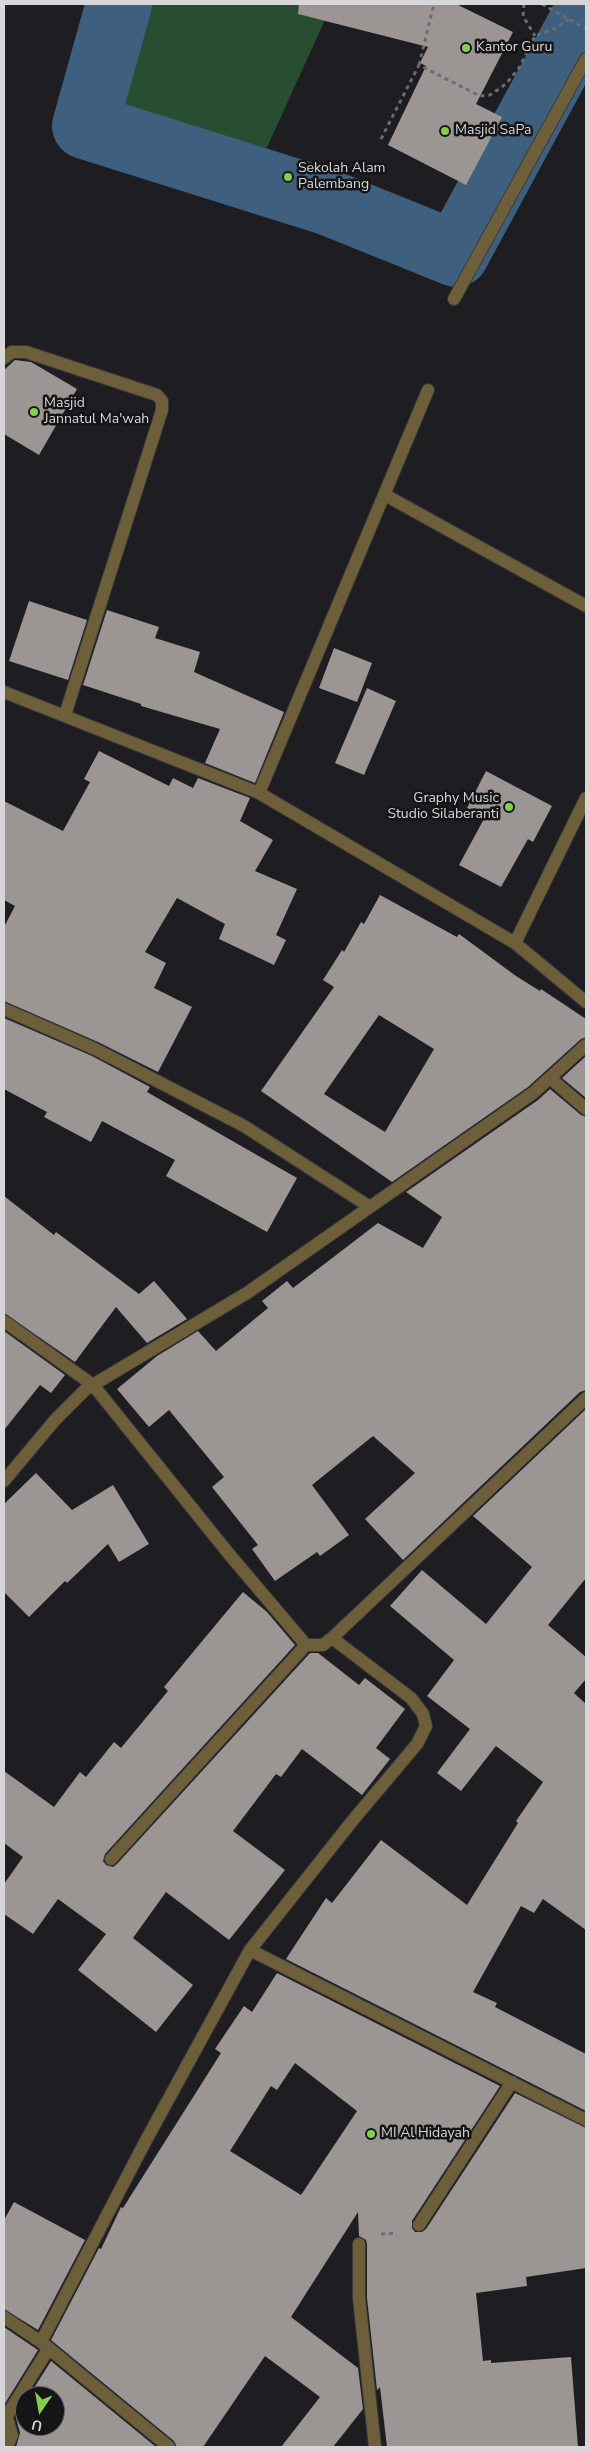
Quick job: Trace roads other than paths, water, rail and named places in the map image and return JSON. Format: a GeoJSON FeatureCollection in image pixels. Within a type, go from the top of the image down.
{"type":"FeatureCollection","features":[{"type":"Feature","properties":{"kind":"street"},"geometry":{"type":"LineString","coordinates":[[454,299],[586,59]]}},
{"type":"Feature","properties":{"kind":"street"},"geometry":{"type":"LineString","coordinates":[[4,358],[12,352],[26,352],[157,395],[162,401],[162,410],[64,715]]}},
{"type":"Feature","properties":{"kind":"street"},"geometry":{"type":"LineString","coordinates":[[259,793],[428,390]]}},
{"type":"Feature","properties":{"kind":"street"},"geometry":{"type":"LineString","coordinates":[[385,495],[586,606]]}},
{"type":"Feature","properties":{"kind":"street"},"geometry":{"type":"LineString","coordinates":[[4,692],[259,793],[515,943],[586,1002]]}},
{"type":"Feature","properties":{"kind":"street"},"geometry":{"type":"LineString","coordinates":[[515,943],[586,798]]}},
{"type":"Feature","properties":{"kind":"street"},"geometry":{"type":"LineString","coordinates":[[4,1009],[95,1049],[244,1126],[370,1207]]}},
{"type":"Feature","properties":{"kind":"street"},"geometry":{"type":"LineString","coordinates":[[4,1481],[55,1420],[93,1384],[247,1292],[533,1093],[586,1045]]}},
{"type":"Feature","properties":{"kind":"street"},"geometry":{"type":"LineString","coordinates":[[550,1078],[586,1109]]}},
{"type":"Feature","properties":{"kind":"street"},"geometry":{"type":"LineString","coordinates":[[4,1321],[93,1384],[229,1554],[306,1644],[323,1645],[332,1638],[586,1398]]}},
{"type":"Feature","properties":{"kind":"street"},"geometry":{"type":"LineString","coordinates":[[7,2447],[12,2436],[7,2418],[9,2412],[45,2345],[144,2144],[250,1950],[353,1820],[418,1744],[426,1726],[423,1714],[411,1698],[332,1638]]}},
{"type":"Feature","properties":{"kind":"street"},"geometry":{"type":"LineString","coordinates":[[111,1859],[306,1644]]}},
{"type":"Feature","properties":{"kind":"street"},"geometry":{"type":"LineString","coordinates":[[250,1950],[586,2120]]}},
{"type":"Feature","properties":{"kind":"street"},"geometry":{"type":"LineString","coordinates":[[419,2225],[512,2082]]}},
{"type":"Feature","properties":{"kind":"street"},"geometry":{"type":"LineString","coordinates":[[359,2244],[359,2298],[375,2447]]}},
{"type":"Feature","properties":{"kind":"street"},"geometry":{"type":"LineString","coordinates":[[4,2317],[45,2345],[169,2447]]}},
{"type":"Feature","properties":{"kind":"waterway"},"geometry":{"type":"LineString","coordinates":[[119,4],[85,126],[327,202],[456,254],[586,14]]}},
{"type":"Feature","properties":{"kind":"place","name":"Kantor Guru"},"geometry":{"type":"Point","coordinates":[466,48]}},
{"type":"Feature","properties":{"kind":"place","name":"Masjid SaPa"},"geometry":{"type":"Point","coordinates":[445,131]}},
{"type":"Feature","properties":{"kind":"place","name":"Sekolah Alam Palembang"},"geometry":{"type":"Point","coordinates":[288,177]}},
{"type":"Feature","properties":{"kind":"place","name":"Masjid Jannatul Ma'wah"},"geometry":{"type":"Point","coordinates":[34,412]}},
{"type":"Feature","properties":{"kind":"place","name":"Graphy Music Studio Silaberanti"},"geometry":{"type":"Point","coordinates":[509,807]}},
{"type":"Feature","properties":{"kind":"place","name":"MI Al Hidayah"},"geometry":{"type":"Point","coordinates":[371,2134]}}]}
